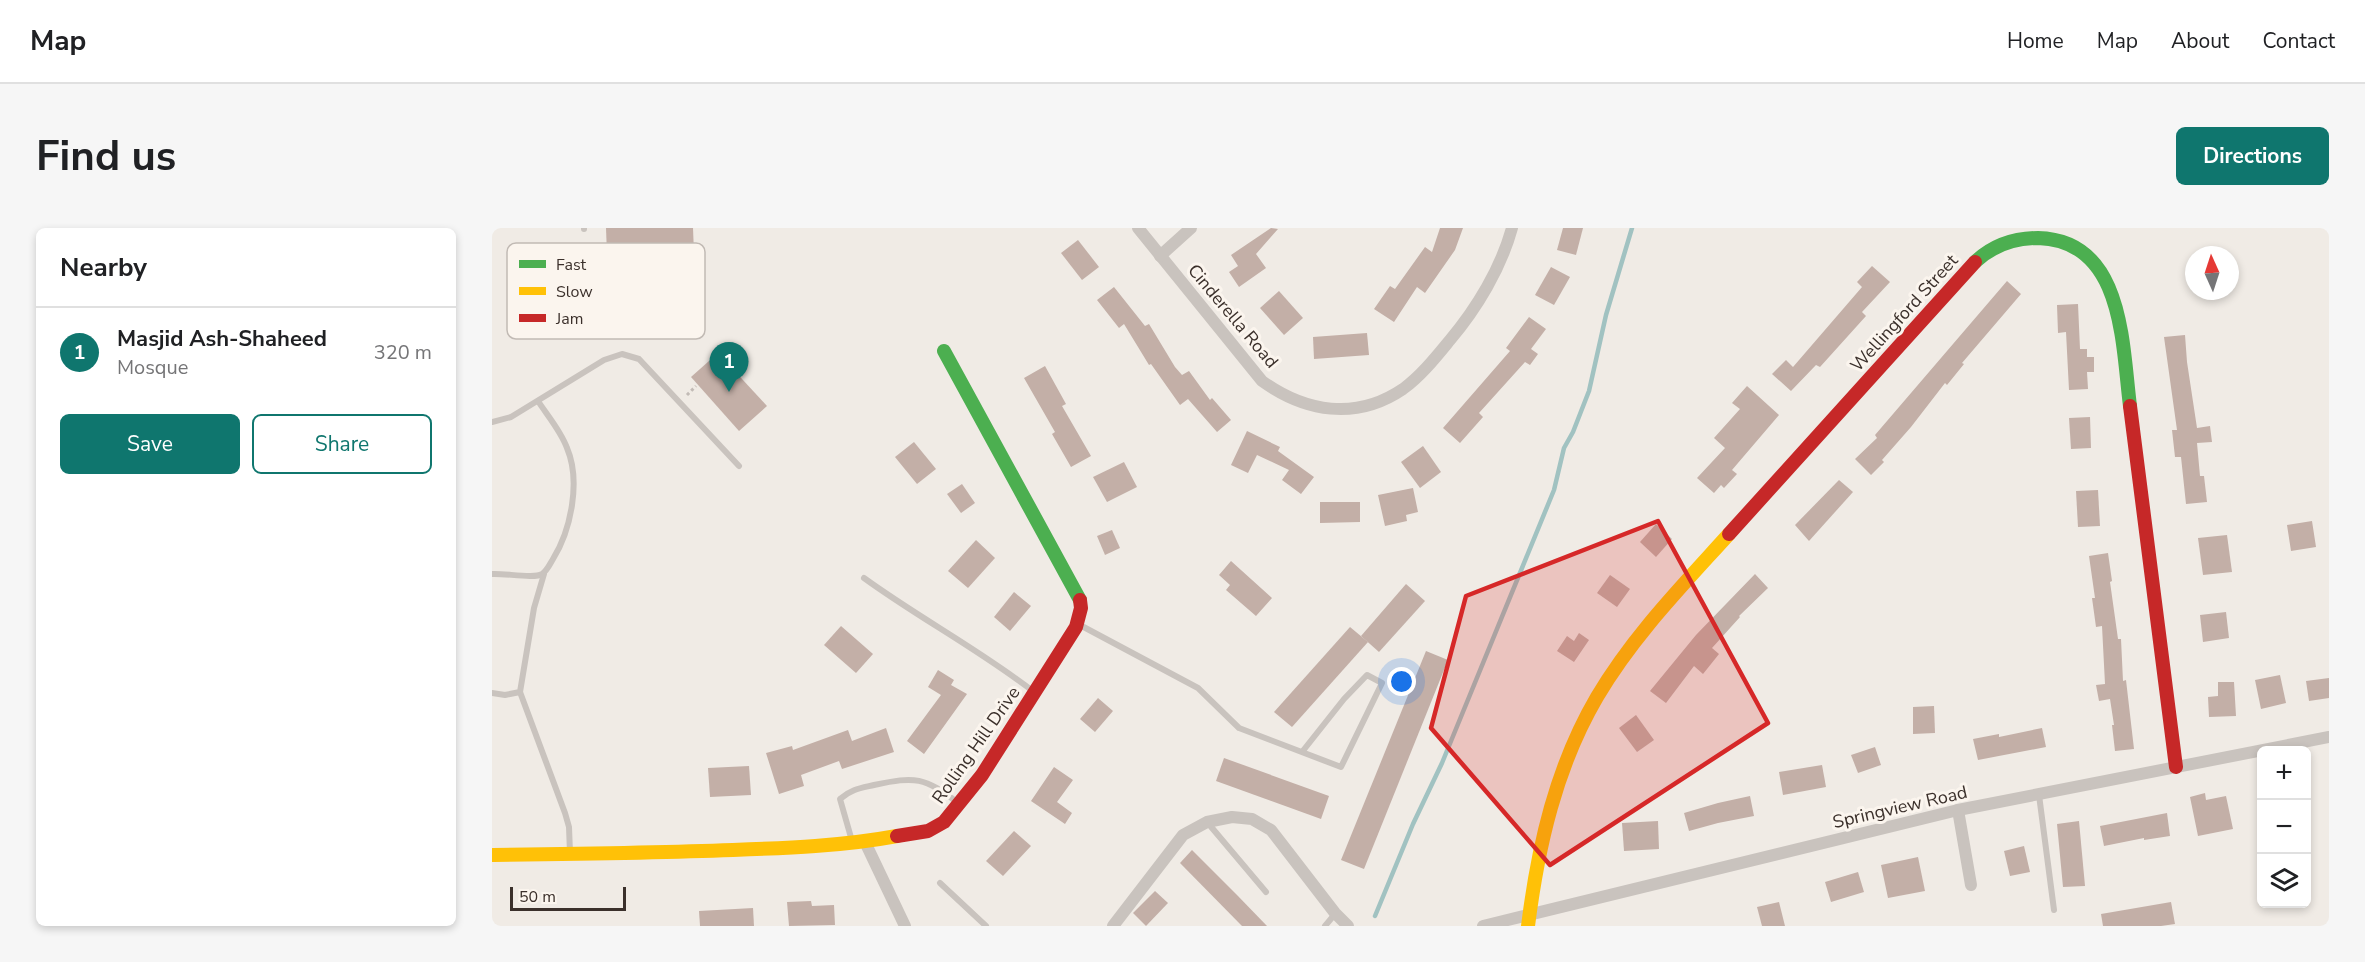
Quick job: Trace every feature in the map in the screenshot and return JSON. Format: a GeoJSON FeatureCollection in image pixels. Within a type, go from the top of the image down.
{"type":"FeatureCollection","features":[{"type":"Feature","properties":{"kind":"street","name":"Cinderella Road"},"geometry":{"type":"LineString","coordinates":[[1138,228],[1262,381],[1281,395],[1319,408],[1354,408],[1372,403],[1394,394],[1418,376],[1460,328],[1482,295],[1512,228]]}},
{"type":"Feature","properties":{"kind":"street"},"geometry":{"type":"LineString","coordinates":[[1160,256],[1191,228]]}},
{"type":"Feature","properties":{"kind":"street","name":"Wellingford Street"},"geometry":{"type":"LineString","coordinates":[[1528,920],[1546,822],[1564,768],[1592,706],[1622,659],[1672,598],[1952,285],[1977,258],[2009,238],[2036,236],[2056,238],[2074,245],[2090,257],[2103,274],[2114,296],[2123,348],[2176,766]]}},
{"type":"Feature","properties":{"kind":"street"},"geometry":{"type":"LineString","coordinates":[[944,351],[1079,597],[1081,608],[1077,624]]}},
{"type":"Feature","properties":{"kind":"street","name":"Rolling Hill Drive"},"geometry":{"type":"LineString","coordinates":[[492,855],[737,850],[858,842],[902,836],[935,828],[944,822],[982,775],[1077,624]]}},
{"type":"Feature","properties":{"kind":"street","name":"Springview Road"},"geometry":{"type":"LineString","coordinates":[[1483,926],[1528,920],[1958,810],[2329,737]]}},
{"type":"Feature","properties":{"kind":"street"},"geometry":{"type":"LineString","coordinates":[[1958,810],[1971,885]]}},
{"type":"Feature","properties":{"kind":"street"},"geometry":{"type":"LineString","coordinates":[[1113,926],[1183,835],[1207,822],[1232,817],[1252,819],[1270,830],[1335,913],[1348,926]]}},
{"type":"Feature","properties":{"kind":"street"},"geometry":{"type":"LineString","coordinates":[[858,842],[905,926]]}},
{"type":"Feature","properties":{"kind":"lane"},"geometry":{"type":"LineString","coordinates":[[492,422],[511,417],[604,360],[622,354],[639,359],[739,466]]}},
{"type":"Feature","properties":{"kind":"lane"},"geometry":{"type":"LineString","coordinates":[[538,400],[567,447],[573,471],[572,509],[559,550],[544,574],[534,608],[520,692],[565,813],[569,828],[570,854]]}},
{"type":"Feature","properties":{"kind":"lane"},"geometry":{"type":"LineString","coordinates":[[492,574],[538,576],[544,574]]}},
{"type":"Feature","properties":{"kind":"lane"},"geometry":{"type":"LineString","coordinates":[[864,578],[897,603],[1009,673],[1034,693]]}},
{"type":"Feature","properties":{"kind":"lane"},"geometry":{"type":"LineString","coordinates":[[1077,624],[1198,688],[1239,728],[1341,767],[1382,683],[1367,675],[1344,699],[1302,752]]}},
{"type":"Feature","properties":{"kind":"lane"},"geometry":{"type":"LineString","coordinates":[[492,693],[505,695],[520,692]]}},
{"type":"Feature","properties":{"kind":"lane"},"geometry":{"type":"LineString","coordinates":[[858,842],[840,799],[849,790],[906,778],[923,781],[959,803]]}},
{"type":"Feature","properties":{"kind":"lane"},"geometry":{"type":"LineString","coordinates":[[2039,795],[2054,910]]}},
{"type":"Feature","properties":{"kind":"lane"},"geometry":{"type":"LineString","coordinates":[[1207,822],[1266,892]]}},
{"type":"Feature","properties":{"kind":"lane"},"geometry":{"type":"LineString","coordinates":[[940,883],[986,926]]}},
{"type":"Feature","properties":{"kind":"lane"},"geometry":{"type":"LineString","coordinates":[[1325,926],[1335,913]]}},
{"type":"Feature","properties":{"kind":"highlighted area"},"geometry":{"type":"Polygon","coordinates":[[[1658,521],[1768,723],[1550,865],[1431,728],[1466,596],[1658,521]]]}},
{"type":"Feature","properties":{"kind":"building"},"geometry":{"type":"Polygon","coordinates":[[[606,228],[693,228],[694,243],[607,243],[606,228]]]}},
{"type":"Feature","properties":{"kind":"building"},"geometry":{"type":"Polygon","coordinates":[[[1271,228],[1278,229],[1256,254],[1266,268],[1239,287],[1229,272],[1238,266],[1231,255],[1271,228]]]}},
{"type":"Feature","properties":{"kind":"building"},"geometry":{"type":"Polygon","coordinates":[[[1440,228],[1463,228],[1455,250],[1425,293],[1417,287],[1394,322],[1374,309],[1390,286],[1395,289],[1425,247],[1432,252],[1440,228]]]}},
{"type":"Feature","properties":{"kind":"building"},"geometry":{"type":"Polygon","coordinates":[[[1563,228],[1583,228],[1576,255],[1557,250],[1563,228]]]}},
{"type":"Feature","properties":{"kind":"building"},"geometry":{"type":"Polygon","coordinates":[[[1078,240],[1099,267],[1082,280],[1061,253],[1078,240]]]}},
{"type":"Feature","properties":{"kind":"building"},"geometry":{"type":"Polygon","coordinates":[[[1872,266],[1890,282],[1862,312],[1866,316],[1820,367],[1816,365],[1791,391],[1772,374],[1786,360],[1793,367],[1862,287],[1857,282],[1872,266]]]}},
{"type":"Feature","properties":{"kind":"building"},"geometry":{"type":"Polygon","coordinates":[[[1551,267],[1570,277],[1554,305],[1535,295],[1551,267]]]}},
{"type":"Feature","properties":{"kind":"building"},"geometry":{"type":"Polygon","coordinates":[[[2007,281],[2021,294],[1871,475],[1855,459],[1877,438],[1875,435],[2007,281]]]}},
{"type":"Feature","properties":{"kind":"building"},"geometry":{"type":"Polygon","coordinates":[[[1114,287],[1145,326],[1149,324],[1182,375],[1189,371],[1210,400],[1212,398],[1231,420],[1217,432],[1188,399],[1180,405],[1151,364],[1149,365],[1124,324],[1119,328],[1097,300],[1114,287]]]}},
{"type":"Feature","properties":{"kind":"building"},"geometry":{"type":"Polygon","coordinates":[[[1279,291],[1303,318],[1284,335],[1260,308],[1279,291]]]}},
{"type":"Feature","properties":{"kind":"building"},"geometry":{"type":"Polygon","coordinates":[[[2078,304],[2080,349],[2087,349],[2087,357],[2094,357],[2094,372],[2087,372],[2088,389],[2069,390],[2066,332],[2058,333],[2057,305],[2078,304]]]}},
{"type":"Feature","properties":{"kind":"building"},"geometry":{"type":"Polygon","coordinates":[[[1529,317],[1546,329],[1531,349],[1538,354],[1530,365],[1525,362],[1479,413],[1483,417],[1460,443],[1443,428],[1510,351],[1506,348],[1529,317]]]}},
{"type":"Feature","properties":{"kind":"building"},"geometry":{"type":"Polygon","coordinates":[[[1367,333],[1369,355],[1314,359],[1313,337],[1367,333]]]}},
{"type":"Feature","properties":{"kind":"building"},"geometry":{"type":"Polygon","coordinates":[[[2185,335],[2197,428],[2210,426],[2212,442],[2197,443],[2200,476],[2204,476],[2207,502],[2186,504],[2181,457],[2175,457],[2172,430],[2177,430],[2164,337],[2185,335]]]}},
{"type":"Feature","properties":{"kind":"building"},"geometry":{"type":"Polygon","coordinates":[[[718,353],[767,406],[739,431],[691,377],[718,353]]]}},
{"type":"Feature","properties":{"kind":"building"},"geometry":{"type":"Polygon","coordinates":[[[1045,366],[1066,404],[1062,406],[1091,456],[1071,467],[1052,434],[1055,432],[1024,378],[1045,366]]]}},
{"type":"Feature","properties":{"kind":"building"},"geometry":{"type":"Polygon","coordinates":[[[1747,386],[1779,415],[1732,470],[1737,474],[1724,488],[1721,485],[1714,493],[1697,478],[1725,448],[1714,438],[1740,409],[1732,403],[1747,386]]]}},
{"type":"Feature","properties":{"kind":"building"},"geometry":{"type":"Polygon","coordinates":[[[2090,417],[2091,448],[2071,449],[2069,418],[2090,417]]]}},
{"type":"Feature","properties":{"kind":"building"},"geometry":{"type":"Polygon","coordinates":[[[1247,431],[1280,447],[1278,451],[1314,477],[1301,494],[1282,480],[1289,470],[1257,455],[1248,473],[1231,465],[1247,431]]]}},
{"type":"Feature","properties":{"kind":"building"},"geometry":{"type":"Polygon","coordinates":[[[914,442],[936,469],[917,484],[895,457],[914,442]]]}},
{"type":"Feature","properties":{"kind":"building"},"geometry":{"type":"Polygon","coordinates":[[[1423,446],[1441,472],[1420,488],[1401,462],[1423,446]]]}},
{"type":"Feature","properties":{"kind":"building"},"geometry":{"type":"Polygon","coordinates":[[[1124,462],[1137,487],[1107,502],[1093,477],[1124,462]]]}},
{"type":"Feature","properties":{"kind":"building"},"geometry":{"type":"Polygon","coordinates":[[[1839,480],[1853,492],[1809,541],[1795,525],[1839,480]]]}},
{"type":"Feature","properties":{"kind":"building"},"geometry":{"type":"Polygon","coordinates":[[[962,484],[975,503],[961,513],[947,494],[962,484]]]}},
{"type":"Feature","properties":{"kind":"building"},"geometry":{"type":"Polygon","coordinates":[[[1413,488],[1418,512],[1406,515],[1407,521],[1385,526],[1378,495],[1413,488]]]}},
{"type":"Feature","properties":{"kind":"building"},"geometry":{"type":"Polygon","coordinates":[[[2098,490],[2100,526],[2078,527],[2076,491],[2098,490]]]}},
{"type":"Feature","properties":{"kind":"building"},"geometry":{"type":"Polygon","coordinates":[[[1320,502],[1360,502],[1360,522],[1320,523],[1320,502]]]}},
{"type":"Feature","properties":{"kind":"building"},"geometry":{"type":"Polygon","coordinates":[[[2312,521],[2316,547],[2291,551],[2287,525],[2312,521]]]}},
{"type":"Feature","properties":{"kind":"building"},"geometry":{"type":"Polygon","coordinates":[[[1656,524],[1672,539],[1656,557],[1640,542],[1656,524]]]}},
{"type":"Feature","properties":{"kind":"building"},"geometry":{"type":"Polygon","coordinates":[[[1112,530],[1120,548],[1105,555],[1097,536],[1112,530]]]}},
{"type":"Feature","properties":{"kind":"building"},"geometry":{"type":"Polygon","coordinates":[[[2227,535],[2232,572],[2203,575],[2198,538],[2227,535]]]}},
{"type":"Feature","properties":{"kind":"building"},"geometry":{"type":"Polygon","coordinates":[[[976,540],[995,558],[968,588],[948,571],[976,540]]]}},
{"type":"Feature","properties":{"kind":"building"},"geometry":{"type":"Polygon","coordinates":[[[2108,553],[2118,639],[2121,639],[2123,681],[2126,680],[2134,749],[2115,751],[2110,699],[2099,701],[2096,685],[2105,684],[2102,626],[2096,627],[2092,598],[2095,598],[2089,556],[2108,553]]]}},
{"type":"Feature","properties":{"kind":"building"},"geometry":{"type":"Polygon","coordinates":[[[1231,561],[1272,598],[1256,616],[1226,590],[1230,585],[1219,575],[1231,561]]]}},
{"type":"Feature","properties":{"kind":"building"},"geometry":{"type":"Polygon","coordinates":[[[1755,574],[1768,588],[1739,616],[1712,648],[1719,654],[1703,674],[1694,666],[1666,703],[1650,691],[1696,635],[1755,574]]]}},
{"type":"Feature","properties":{"kind":"building"},"geometry":{"type":"Polygon","coordinates":[[[1610,575],[1630,589],[1617,607],[1597,593],[1610,575]]]}},
{"type":"Feature","properties":{"kind":"building"},"geometry":{"type":"Polygon","coordinates":[[[1406,584],[1425,601],[1379,652],[1361,636],[1406,584]]]}},
{"type":"Feature","properties":{"kind":"building"},"geometry":{"type":"Polygon","coordinates":[[[1014,592],[1031,606],[1010,631],[994,617],[1014,592]]]}},
{"type":"Feature","properties":{"kind":"building"},"geometry":{"type":"Polygon","coordinates":[[[2226,612],[2229,638],[2203,642],[2200,615],[2226,612]]]}},
{"type":"Feature","properties":{"kind":"building"},"geometry":{"type":"Polygon","coordinates":[[[841,626],[873,654],[856,673],[824,645],[841,626]]]}},
{"type":"Feature","properties":{"kind":"building"},"geometry":{"type":"Polygon","coordinates":[[[1350,627],[1368,642],[1292,727],[1274,712],[1350,627]]]}},
{"type":"Feature","properties":{"kind":"building"},"geometry":{"type":"Polygon","coordinates":[[[1579,633],[1589,640],[1574,662],[1557,651],[1567,636],[1574,641],[1579,633]]]}},
{"type":"Feature","properties":{"kind":"building"},"geometry":{"type":"Polygon","coordinates":[[[1426,651],[1448,660],[1364,869],[1341,860],[1426,651]]]}},
{"type":"Feature","properties":{"kind":"building"},"geometry":{"type":"Polygon","coordinates":[[[938,670],[954,680],[951,685],[967,694],[924,754],[907,741],[941,695],[928,687],[938,670]]]}},
{"type":"Feature","properties":{"kind":"building"},"geometry":{"type":"Polygon","coordinates":[[[2280,675],[2286,703],[2261,709],[2255,680],[2280,675]]]}},
{"type":"Feature","properties":{"kind":"building"},"geometry":{"type":"Polygon","coordinates":[[[2329,678],[2329,698],[2309,701],[2306,681],[2329,678]]]}},
{"type":"Feature","properties":{"kind":"building"},"geometry":{"type":"Polygon","coordinates":[[[2218,682],[2234,682],[2236,716],[2209,717],[2208,697],[2218,696],[2218,682]]]}},
{"type":"Feature","properties":{"kind":"building"},"geometry":{"type":"Polygon","coordinates":[[[1098,698],[1113,711],[1095,732],[1080,719],[1098,698]]]}},
{"type":"Feature","properties":{"kind":"building"},"geometry":{"type":"Polygon","coordinates":[[[1934,706],[1935,733],[1913,734],[1913,707],[1934,706]]]}},
{"type":"Feature","properties":{"kind":"building"},"geometry":{"type":"Polygon","coordinates":[[[1636,715],[1654,740],[1637,752],[1619,728],[1636,715]]]}},
{"type":"Feature","properties":{"kind":"building"},"geometry":{"type":"Polygon","coordinates":[[[886,728],[894,752],[842,769],[839,761],[801,775],[804,786],[779,794],[766,753],[792,746],[793,750],[848,730],[852,741],[886,728]]]}},
{"type":"Feature","properties":{"kind":"building"},"geometry":{"type":"Polygon","coordinates":[[[2042,728],[2046,747],[1978,760],[1973,739],[1999,734],[1999,737],[2042,728]]]}},
{"type":"Feature","properties":{"kind":"building"},"geometry":{"type":"Polygon","coordinates":[[[1875,747],[1881,765],[1858,773],[1851,755],[1875,747]]]}},
{"type":"Feature","properties":{"kind":"building"},"geometry":{"type":"Polygon","coordinates":[[[1224,758],[1329,796],[1321,819],[1216,781],[1224,758]]]}},
{"type":"Feature","properties":{"kind":"building"},"geometry":{"type":"Polygon","coordinates":[[[1822,765],[1826,787],[1783,795],[1779,772],[1822,765]]]}},
{"type":"Feature","properties":{"kind":"building"},"geometry":{"type":"Polygon","coordinates":[[[749,766],[751,795],[710,797],[708,768],[749,766]]]}},
{"type":"Feature","properties":{"kind":"building"},"geometry":{"type":"Polygon","coordinates":[[[1054,767],[1073,780],[1057,802],[1072,813],[1065,824],[1031,801],[1054,767]]]}},
{"type":"Feature","properties":{"kind":"building"},"geometry":{"type":"Polygon","coordinates":[[[2205,793],[2206,800],[2226,796],[2233,829],[2198,836],[2190,797],[2205,793]]]}},
{"type":"Feature","properties":{"kind":"building"},"geometry":{"type":"Polygon","coordinates":[[[1750,796],[1754,816],[1689,831],[1684,813],[1750,796]]]}},
{"type":"Feature","properties":{"kind":"building"},"geometry":{"type":"Polygon","coordinates":[[[2167,813],[2170,836],[2144,840],[2144,838],[2104,846],[2100,826],[2167,813]]]}},
{"type":"Feature","properties":{"kind":"building"},"geometry":{"type":"Polygon","coordinates":[[[1658,821],[1659,849],[1624,851],[1622,823],[1658,821]]]}},
{"type":"Feature","properties":{"kind":"building"},"geometry":{"type":"Polygon","coordinates":[[[2079,821],[2085,886],[2063,887],[2057,824],[2079,821]]]}},
{"type":"Feature","properties":{"kind":"building"},"geometry":{"type":"Polygon","coordinates":[[[1014,831],[1031,846],[1003,876],[986,861],[1014,831]]]}},
{"type":"Feature","properties":{"kind":"building"},"geometry":{"type":"Polygon","coordinates":[[[2024,846],[2030,872],[2010,876],[2004,851],[2024,846]]]}},
{"type":"Feature","properties":{"kind":"building"},"geometry":{"type":"Polygon","coordinates":[[[1192,850],[1267,926],[1242,926],[1180,863],[1192,850]]]}},
{"type":"Feature","properties":{"kind":"building"},"geometry":{"type":"Polygon","coordinates":[[[1918,857],[1925,891],[1888,898],[1881,865],[1918,857]]]}},
{"type":"Feature","properties":{"kind":"building"},"geometry":{"type":"Polygon","coordinates":[[[1858,872],[1864,892],[1831,902],[1825,882],[1858,872]]]}},
{"type":"Feature","properties":{"kind":"building"},"geometry":{"type":"Polygon","coordinates":[[[1155,891],[1168,903],[1146,926],[1133,913],[1155,891]]]}},
{"type":"Feature","properties":{"kind":"building"},"geometry":{"type":"Polygon","coordinates":[[[811,901],[812,906],[834,905],[835,925],[789,926],[787,902],[811,901]]]}},
{"type":"Feature","properties":{"kind":"building"},"geometry":{"type":"Polygon","coordinates":[[[1779,902],[1785,926],[1762,926],[1757,907],[1779,902]]]}},
{"type":"Feature","properties":{"kind":"building"},"geometry":{"type":"Polygon","coordinates":[[[2171,902],[2175,924],[2103,926],[2101,914],[2171,902]]]}},
{"type":"Feature","properties":{"kind":"building"},"geometry":{"type":"Polygon","coordinates":[[[753,908],[754,926],[700,926],[699,911],[753,908]]]}},
{"type":"Feature","properties":{"kind":"waterway"},"geometry":{"type":"LineString","coordinates":[[1375,916],[1413,824],[1442,763],[1554,490],[1564,448],[1573,432],[1589,391],[1606,315],[1632,228]]}},
{"type":"Feature","properties":{"kind":"traffic: fast"},"geometry":{"type":"LineString","coordinates":[[1975,262],[1997,247],[2029,238],[2066,243],[2088,256],[2103,276],[2113,300],[2120,326],[2130,406]]}},
{"type":"Feature","properties":{"kind":"traffic: fast"},"geometry":{"type":"LineString","coordinates":[[944,351],[1080,600]]}},
{"type":"Feature","properties":{"kind":"traffic: slow"},"geometry":{"type":"LineString","coordinates":[[1528,926],[1543,837],[1560,779],[1583,724],[1611,675],[1642,632],[1729,534]]}},
{"type":"Feature","properties":{"kind":"traffic: slow"},"geometry":{"type":"LineString","coordinates":[[492,855],[774,848],[836,844],[897,836]]}},
{"type":"Feature","properties":{"kind":"traffic: jam"},"geometry":{"type":"LineString","coordinates":[[1729,534],[1975,262]]}},
{"type":"Feature","properties":{"kind":"traffic: jam"},"geometry":{"type":"LineString","coordinates":[[2130,406],[2176,767]]}},
{"type":"Feature","properties":{"kind":"traffic: jam"},"geometry":{"type":"LineString","coordinates":[[897,836],[928,831],[944,822],[982,775],[1076,627],[1081,608],[1080,600]]}},
{"type":"Feature","properties":{"kind":"place","name":"Masjid Ash-Shaheed"},"geometry":{"type":"Point","coordinates":[729,392]}}]}
